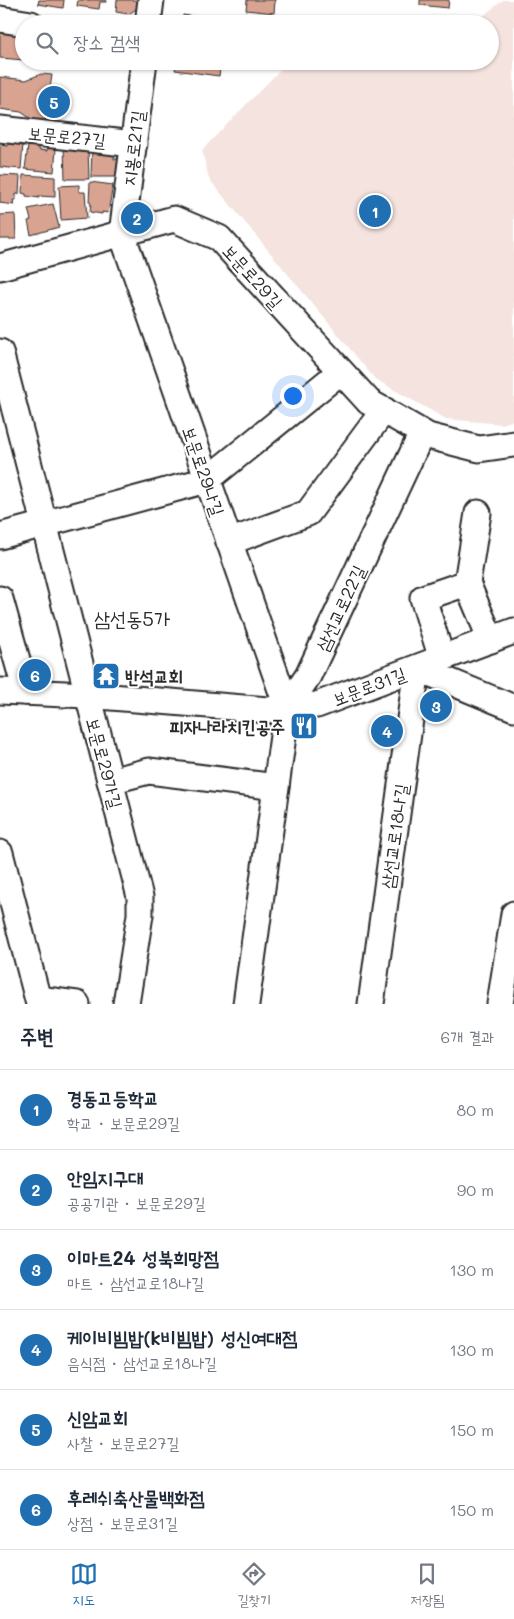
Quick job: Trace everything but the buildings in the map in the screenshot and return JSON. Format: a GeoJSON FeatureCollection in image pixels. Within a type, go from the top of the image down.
{"type":"FeatureCollection","features":[{"type":"Feature","properties":{"kind":"street"},"geometry":{"type":"LineString","coordinates":[[149,15],[151,0]]}},
{"type":"Feature","properties":{"kind":"street"},"geometry":{"type":"LineString","coordinates":[[0,19],[15,21]]}},
{"type":"Feature","properties":{"kind":"street","name":"지봉로21길"},"geometry":{"type":"LineString","coordinates":[[122,234],[143,70]]}},
{"type":"Feature","properties":{"kind":"street","name":"보문로27길"},"geometry":{"type":"LineString","coordinates":[[0,129],[134,144]]}},
{"type":"Feature","properties":{"kind":"street","name":"보문로29길"},"geometry":{"type":"LineString","coordinates":[[0,267],[174,219],[219,238],[368,402],[428,436],[479,449],[514,444]]}},
{"type":"Feature","properties":{"kind":"street","name":"보문로29나길"},"geometry":{"type":"LineString","coordinates":[[122,234],[287,707]]}},
{"type":"Feature","properties":{"kind":"street","name":"보문로29가길"},"geometry":{"type":"LineString","coordinates":[[0,352],[140,897],[140,915],[126,1004]]}},
{"type":"Feature","properties":{"kind":"street"},"geometry":{"type":"LineString","coordinates":[[0,536],[207,480],[340,372]]}},
{"type":"Feature","properties":{"kind":"street"},"geometry":{"type":"LineString","coordinates":[[229,542],[308,513],[384,410]]}},
{"type":"Feature","properties":{"kind":"street","name":"삼선교로22길"},"geometry":{"type":"LineString","coordinates":[[246,1004],[287,707],[308,676],[422,433]]}},
{"type":"Feature","properties":{"kind":"street"},"geometry":{"type":"LineString","coordinates":[[478,513],[467,583],[490,640]]}},
{"type":"Feature","properties":{"kind":"street"},"geometry":{"type":"LineString","coordinates":[[442,659],[423,598],[467,583]]}},
{"type":"Feature","properties":{"kind":"street"},"geometry":{"type":"LineString","coordinates":[[0,599],[26,692]]}},
{"type":"Feature","properties":{"kind":"street","name":"보문로31길"},"geometry":{"type":"LineString","coordinates":[[0,691],[87,695],[268,710],[317,706],[514,631]]}},
{"type":"Feature","properties":{"kind":"street"},"geometry":{"type":"LineString","coordinates":[[417,668],[514,708]]}},
{"type":"Feature","properties":{"kind":"street","name":"삼선교로18나길"},"geometry":{"type":"LineString","coordinates":[[371,1004],[417,668]]}},
{"type":"Feature","properties":{"kind":"street"},"geometry":{"type":"LineString","coordinates":[[110,781],[150,771],[276,787]]}},
{"type":"Feature","properties":{"kind":"street"},"geometry":{"type":"LineString","coordinates":[[0,853],[38,1002],[77,1004]]}},
{"type":"Feature","properties":{"kind":"street"},"geometry":{"type":"LineString","coordinates":[[500,1004],[514,914]]}},
{"type":"Feature","properties":{"kind":"shaded area"},"geometry":{"type":"Polygon","coordinates":[[[503,0],[514,0],[514,420],[502,424],[446,419],[375,379],[209,179],[202,150],[280,70],[499,70],[499,15],[484,15],[503,0]]]}},
{"type":"Feature","properties":{"kind":"place","name":"신암교회"},"geometry":{"type":"Point","coordinates":[54,102]}},
{"type":"Feature","properties":{"kind":"place","name":"경동고등학교"},"geometry":{"type":"Point","coordinates":[375,211]}},
{"type":"Feature","properties":{"kind":"place","name":"안임지구대"},"geometry":{"type":"Point","coordinates":[137,218]}},
{"type":"Feature","properties":{"kind":"place","name":"후레쉬축산물백화점"},"geometry":{"type":"Point","coordinates":[35,675]}},
{"type":"Feature","properties":{"kind":"place","name":"반석교회"},"geometry":{"type":"Point","coordinates":[106,676]}},
{"type":"Feature","properties":{"kind":"place","name":"이마트24 성북희망점"},"geometry":{"type":"Point","coordinates":[436,706]}},
{"type":"Feature","properties":{"kind":"place","name":"피자나라치킨공주"},"geometry":{"type":"Point","coordinates":[304,726]}},
{"type":"Feature","properties":{"kind":"place","name":"케이비빔밥(k비빔밥) 성신여대점"},"geometry":{"type":"Point","coordinates":[387,731]}},
{"type":"Feature","properties":{"kind":"district","name":"삼선동5가"},"geometry":{"type":"Point","coordinates":[132,618]}}]}
